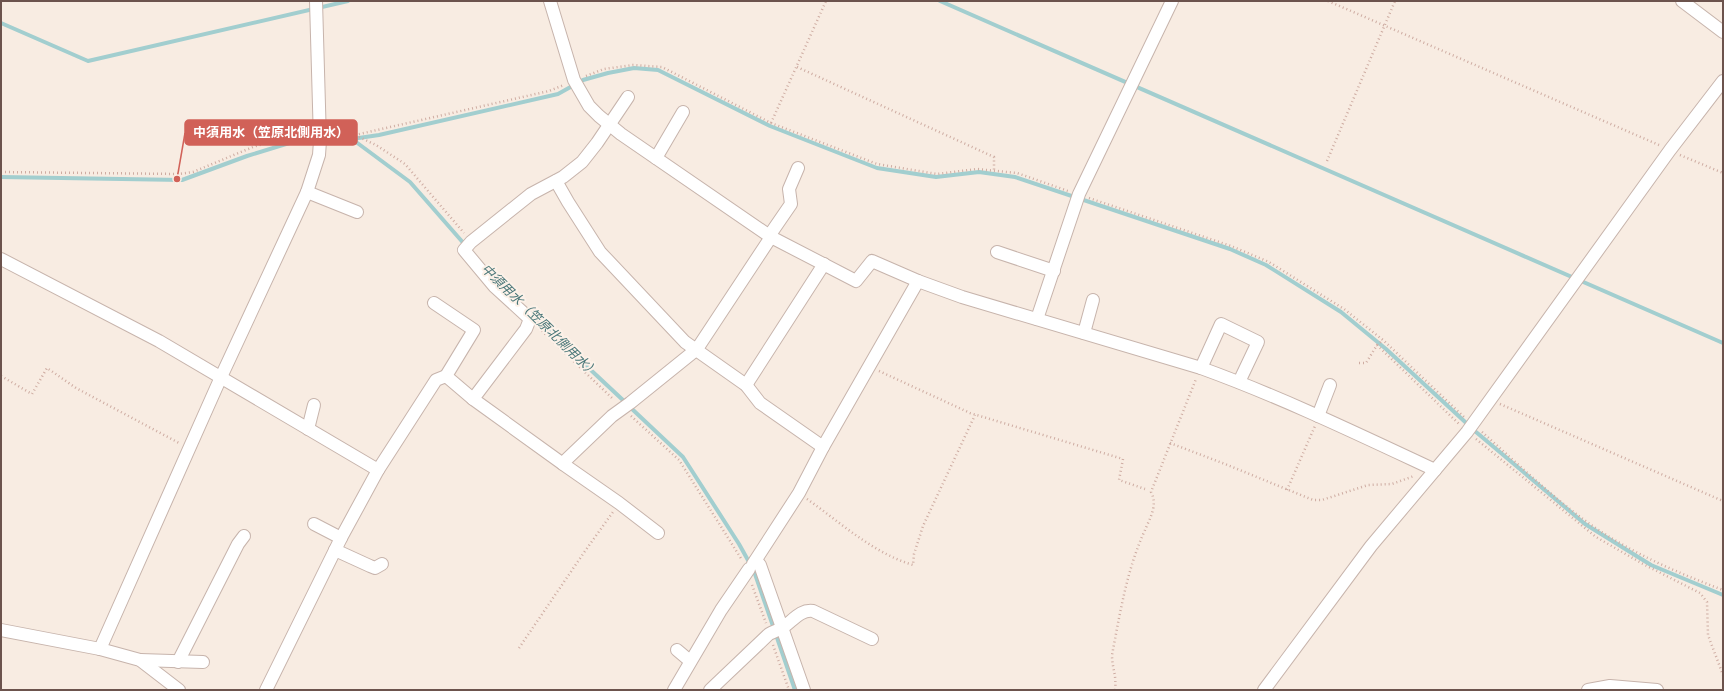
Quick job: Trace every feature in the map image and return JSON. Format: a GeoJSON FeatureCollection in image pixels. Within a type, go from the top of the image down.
{"type":"FeatureCollection","features":[{"type":"Feature","properties":{"kind":"street"},"geometry":{"type":"LineString","coordinates":[[100,649],[221,377],[307,192],[318,154],[320,141],[316,1]]}},
{"type":"Feature","properties":{"kind":"street"},"geometry":{"type":"LineString","coordinates":[[550,1],[574,80],[589,106],[610,125],[770,237],[856,281],[872,261],[918,281],[962,297],[1201,368],[1239,382],[1319,416],[1435,470]]}},
{"type":"Feature","properties":{"kind":"street"},"geometry":{"type":"LineString","coordinates":[[1037,319],[1079,194],[1172,1]]}},
{"type":"Feature","properties":{"kind":"street"},"geometry":{"type":"LineString","coordinates":[[1682,1],[1723,32]]}},
{"type":"Feature","properties":{"kind":"street"},"geometry":{"type":"LineString","coordinates":[[1264,690],[1370,546],[1470,428],[1670,150],[1723,81]]}},
{"type":"Feature","properties":{"kind":"street"},"geometry":{"type":"LineString","coordinates":[[473,399],[526,329],[530,319],[494,286],[464,250],[471,242],[531,194],[556,181],[582,162],[610,125],[628,97]]}},
{"type":"Feature","properties":{"kind":"street"},"geometry":{"type":"LineString","coordinates":[[656,158],[683,112]]}},
{"type":"Feature","properties":{"kind":"street"},"geometry":{"type":"LineString","coordinates":[[564,464],[567,459],[612,416],[697,349],[791,204],[789,189],[798,168]]}},
{"type":"Feature","properties":{"kind":"street"},"geometry":{"type":"LineString","coordinates":[[556,181],[600,252],[685,342],[746,385],[760,403],[823,447]]}},
{"type":"Feature","properties":{"kind":"street"},"geometry":{"type":"LineString","coordinates":[[307,192],[357,212]]}},
{"type":"Feature","properties":{"kind":"street"},"geometry":{"type":"LineString","coordinates":[[997,252],[1054,271]]}},
{"type":"Feature","properties":{"kind":"street"},"geometry":{"type":"LineString","coordinates":[[1,259],[159,341],[378,470]]}},
{"type":"Feature","properties":{"kind":"street"},"geometry":{"type":"LineString","coordinates":[[746,385],[824,264]]}},
{"type":"Feature","properties":{"kind":"street"},"geometry":{"type":"LineString","coordinates":[[674,690],[721,610],[799,493],[823,447],[918,281]]}},
{"type":"Feature","properties":{"kind":"street"},"geometry":{"type":"LineString","coordinates":[[1084,333],[1093,300]]}},
{"type":"Feature","properties":{"kind":"street"},"geometry":{"type":"LineString","coordinates":[[266,690],[341,538],[378,470],[436,380],[446,376],[474,330],[434,303]]}},
{"type":"Feature","properties":{"kind":"street"},"geometry":{"type":"LineString","coordinates":[[1201,368],[1221,324],[1258,342],[1239,382]]}},
{"type":"Feature","properties":{"kind":"street"},"geometry":{"type":"LineString","coordinates":[[446,376],[473,399],[619,503],[658,534]]}},
{"type":"Feature","properties":{"kind":"street"},"geometry":{"type":"LineString","coordinates":[[1319,416],[1330,385]]}},
{"type":"Feature","properties":{"kind":"street"},"geometry":{"type":"LineString","coordinates":[[308,429],[314,405]]}},
{"type":"Feature","properties":{"kind":"street"},"geometry":{"type":"LineString","coordinates":[[314,524],[341,538]]}},
{"type":"Feature","properties":{"kind":"street"},"geometry":{"type":"LineString","coordinates":[[178,662],[231,558],[244,536]]}},
{"type":"Feature","properties":{"kind":"street"},"geometry":{"type":"LineString","coordinates":[[335,550],[375,568],[382,564]]}},
{"type":"Feature","properties":{"kind":"street"},"geometry":{"type":"LineString","coordinates":[[751,564],[760,565],[804,690]]}},
{"type":"Feature","properties":{"kind":"street"},"geometry":{"type":"LineString","coordinates":[[710,690],[769,634],[782,628],[803,612],[808,610],[872,639]]}},
{"type":"Feature","properties":{"kind":"street"},"geometry":{"type":"LineString","coordinates":[[1,630],[100,649],[140,660],[202,662]]}},
{"type":"Feature","properties":{"kind":"street"},"geometry":{"type":"LineString","coordinates":[[676,650],[690,661]]}},
{"type":"Feature","properties":{"kind":"street"},"geometry":{"type":"LineString","coordinates":[[140,660],[179,690]]}},
{"type":"Feature","properties":{"kind":"street"},"geometry":{"type":"LineString","coordinates":[[1588,690],[1610,686],[1657,690]]}},
{"type":"Feature","properties":{"kind":"path"},"geometry":{"type":"LineString","coordinates":[[771,123],[826,1]]}},
{"type":"Feature","properties":{"kind":"path"},"geometry":{"type":"LineString","coordinates":[[1328,1],[1723,173]]}},
{"type":"Feature","properties":{"kind":"path"},"geometry":{"type":"LineString","coordinates":[[1327,161],[1395,1]]}},
{"type":"Feature","properties":{"kind":"path"},"geometry":{"type":"LineString","coordinates":[[355,135],[549,91],[604,69],[633,65],[662,67],[771,123],[877,164],[937,174],[977,169],[1017,173],[1231,246],[1269,262],[1344,309],[1383,340],[1470,428],[1595,527],[1673,571],[1723,590]]}},
{"type":"Feature","properties":{"kind":"path"},"geometry":{"type":"LineString","coordinates":[[797,67],[994,157],[994,170]]}},
{"type":"Feature","properties":{"kind":"path"},"geometry":{"type":"LineString","coordinates":[[1,172],[179,174],[193,172],[253,146],[309,130],[314,130]]}},
{"type":"Feature","properties":{"kind":"path"},"geometry":{"type":"LineString","coordinates":[[328,130],[355,135],[376,145],[405,164],[471,242]]}},
{"type":"Feature","properties":{"kind":"path"},"geometry":{"type":"LineString","coordinates":[[530,319],[618,404]]}},
{"type":"Feature","properties":{"kind":"path"},"geometry":{"type":"LineString","coordinates":[[1359,363],[1366,363],[1377,345],[1383,340]]}},
{"type":"Feature","properties":{"kind":"path"},"geometry":{"type":"LineString","coordinates":[[1377,345],[1596,537],[1643,564],[1700,593],[1707,602],[1708,635],[1723,675]]}},
{"type":"Feature","properties":{"kind":"path"},"geometry":{"type":"LineString","coordinates":[[869,366],[947,404],[975,415],[1123,459],[1119,480],[1145,489]]}},
{"type":"Feature","properties":{"kind":"path"},"geometry":{"type":"LineString","coordinates":[[1,376],[32,394],[48,368],[76,388],[189,449]]}},
{"type":"Feature","properties":{"kind":"path"},"geometry":{"type":"LineString","coordinates":[[1115,690],[1117,680],[1112,663],[1112,655],[1123,598],[1142,535],[1154,509],[1154,501],[1151,492],[1201,368]]}},
{"type":"Feature","properties":{"kind":"path"},"geometry":{"type":"LineString","coordinates":[[1491,400],[1723,502]]}},
{"type":"Feature","properties":{"kind":"path"},"geometry":{"type":"LineString","coordinates":[[629,414],[679,460],[751,564]]}},
{"type":"Feature","properties":{"kind":"path"},"geometry":{"type":"LineString","coordinates":[[799,493],[880,551],[913,565],[914,554],[923,526],[975,415]]}},
{"type":"Feature","properties":{"kind":"path"},"geometry":{"type":"LineString","coordinates":[[1288,490],[1319,416]]}},
{"type":"Feature","properties":{"kind":"path"},"geometry":{"type":"LineString","coordinates":[[1170,443],[1226,464],[1309,499],[1322,500],[1360,487],[1392,484],[1416,475]]}},
{"type":"Feature","properties":{"kind":"path"},"geometry":{"type":"LineString","coordinates":[[519,648],[619,503]]}},
{"type":"Feature","properties":{"kind":"waterway"},"geometry":{"type":"LineString","coordinates":[[1,23],[88,61],[348,1]]}},
{"type":"Feature","properties":{"kind":"waterway"},"geometry":{"type":"LineString","coordinates":[[940,1],[1723,343]]}},
{"type":"Feature","properties":{"kind":"waterway"},"geometry":{"type":"LineString","coordinates":[[352,139],[379,135],[558,94],[583,80],[634,68],[658,70],[770,126],[877,168],[936,177],[979,172],[1015,177],[1230,249],[1266,265],[1341,312],[1386,349],[1476,432],[1585,524],[1651,565],[1723,595]]}},
{"type":"Feature","properties":{"kind":"waterway","name":"中須用水（笠原北側用水）"},"geometry":{"type":"LineString","coordinates":[[1,177],[182,180],[247,156],[312,136]]}},
{"type":"Feature","properties":{"kind":"waterway","name":"中須用水（笠原北側用水）"},"geometry":{"type":"LineString","coordinates":[[329,136],[352,139],[410,182],[466,246]]}},
{"type":"Feature","properties":{"kind":"waterway","name":"中須用水（笠原北側用水）"},"geometry":{"type":"LineString","coordinates":[[532,315],[625,402]]}},
{"type":"Feature","properties":{"kind":"waterway","name":"中須用水（笠原北側用水）"},"geometry":{"type":"LineString","coordinates":[[632,409],[683,457],[739,544],[754,571],[795,690]]}},
{"type":"Feature","properties":{"kind":"place","name":"中須用水（笠原北側用水）"},"geometry":{"type":"Point","coordinates":[177,179]}}]}
